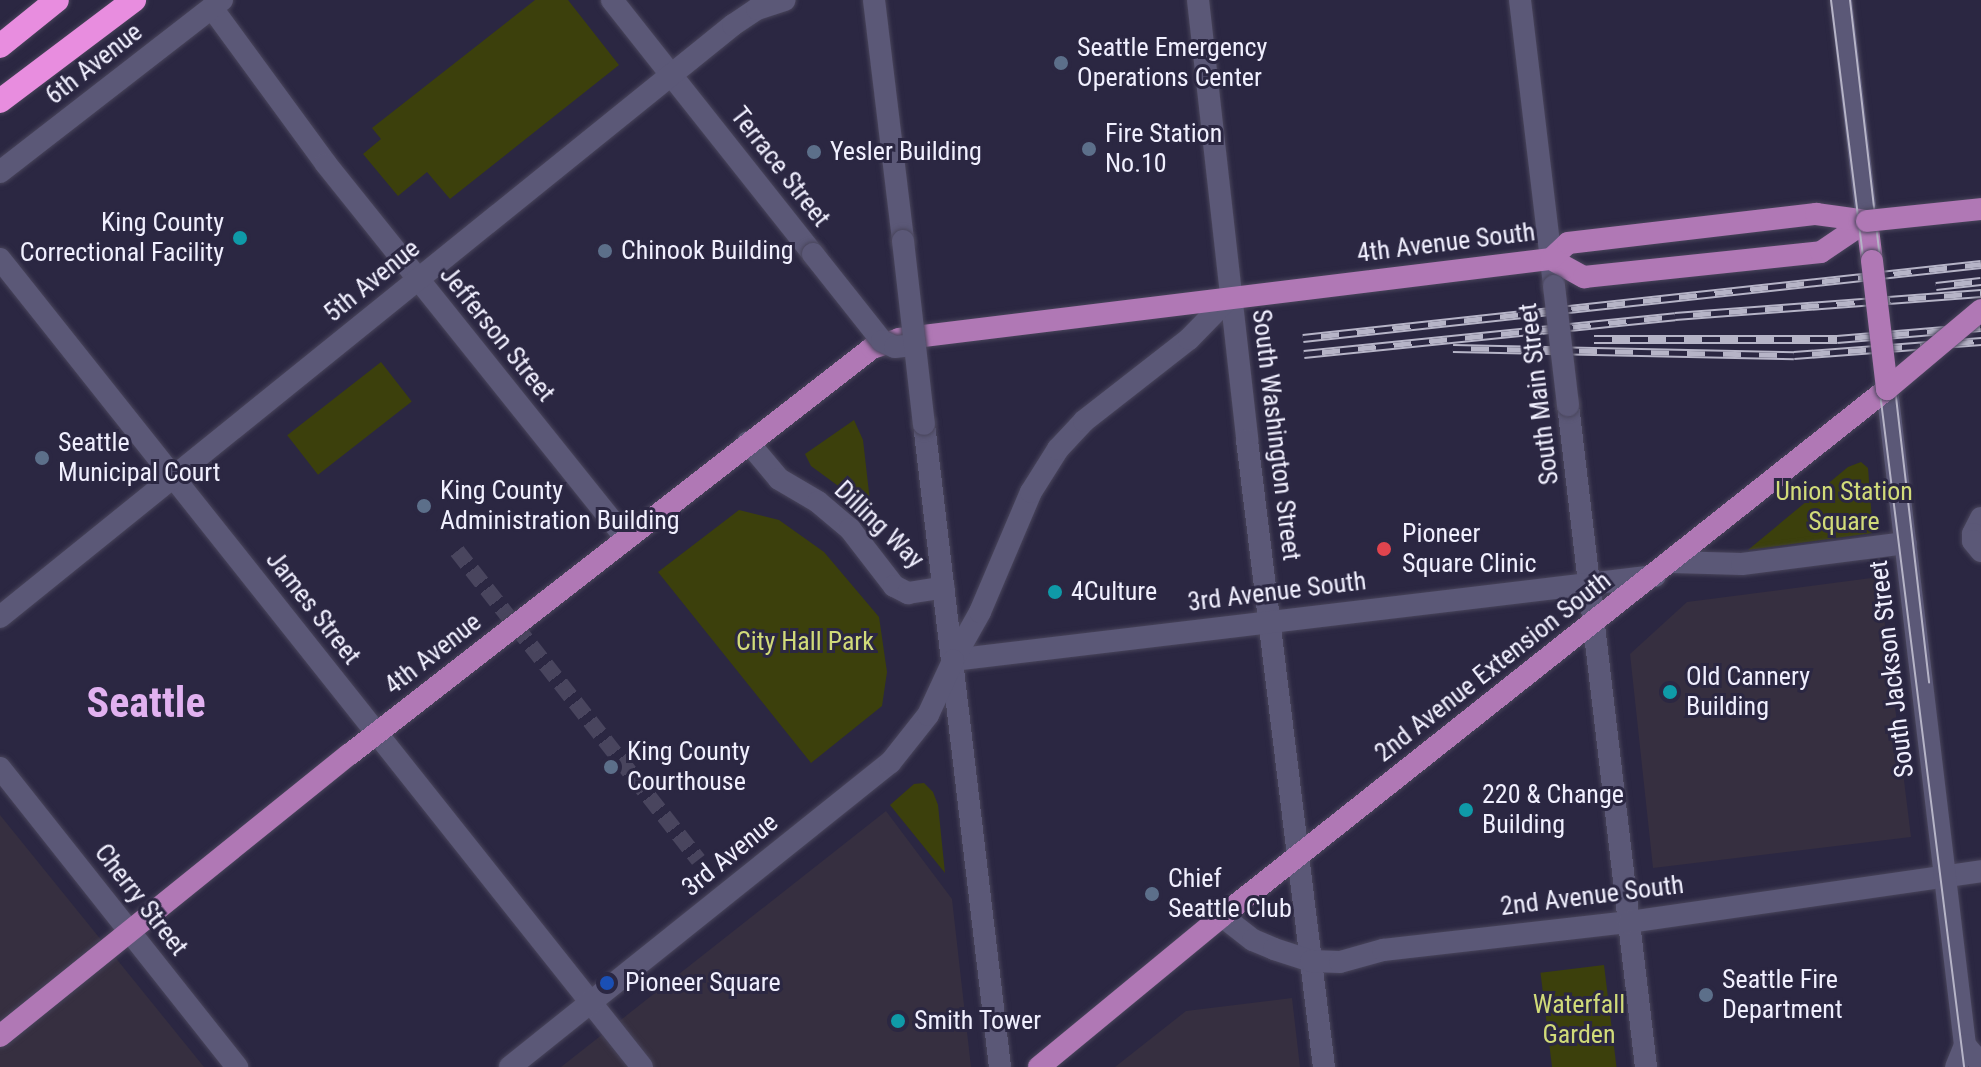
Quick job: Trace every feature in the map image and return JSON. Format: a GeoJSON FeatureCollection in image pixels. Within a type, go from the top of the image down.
{"type":"FeatureCollection","features":[{"type":"Feature","properties":{"kind":"highway"},"geometry":{"type":"LineString","coordinates":[[0,46],[57,0]]}},
{"type":"Feature","properties":{"kind":"highway"},"geometry":{"type":"LineString","coordinates":[[0,101],[134,0]]}},
{"type":"Feature","properties":{"kind":"main road","name":"4th Avenue South"},"geometry":{"type":"LineString","coordinates":[[914,341],[1230,297],[1551,259],[1569,243],[1816,214],[1867,221],[1981,209]]}},
{"type":"Feature","properties":{"kind":"main road"},"geometry":{"type":"LineString","coordinates":[[1551,259],[1584,277],[1821,252],[1867,221]]}},
{"type":"Feature","properties":{"kind":"main road","name":"South Jackson Street"},"geometry":{"type":"LineString","coordinates":[[1867,221],[1887,389]]}},
{"type":"Feature","properties":{"kind":"main road","name":"2nd Avenue Extension South"},"geometry":{"type":"LineString","coordinates":[[1039,1067],[1222,916],[1664,569],[1981,310]]}},
{"type":"Feature","properties":{"kind":"main road","name":"4th Avenue"},"geometry":{"type":"LineString","coordinates":[[0,1036],[376,733],[860,354],[885,343],[914,341]]}},
{"type":"Feature","properties":{"kind":"street","name":"Terrace Street"},"geometry":{"type":"LineString","coordinates":[[612,0],[882,341],[895,347],[914,341]]}},
{"type":"Feature","properties":{"kind":"street","name":"5th Avenue"},"geometry":{"type":"LineString","coordinates":[[0,617],[745,16],[785,0]]}},
{"type":"Feature","properties":{"kind":"street"},"geometry":{"type":"LineString","coordinates":[[874,0],[1000,1067]]}},
{"type":"Feature","properties":{"kind":"street","name":"South Washington Street"},"geometry":{"type":"LineString","coordinates":[[1198,0],[1230,297],[1324,1067]]}},
{"type":"Feature","properties":{"kind":"street","name":"South Main Street"},"geometry":{"type":"LineString","coordinates":[[1520,0],[1646,1067]]}},
{"type":"Feature","properties":{"kind":"street","name":"South Jackson Street"},"geometry":{"type":"LineString","coordinates":[[1841,0],[1867,221]]}},
{"type":"Feature","properties":{"kind":"street","name":"6th Avenue"},"geometry":{"type":"LineString","coordinates":[[0,172],[217,4]]}},
{"type":"Feature","properties":{"kind":"street","name":"Jefferson Street"},"geometry":{"type":"LineString","coordinates":[[217,4],[326,164],[626,539]]}},
{"type":"Feature","properties":{"kind":"street","name":"James Street"},"geometry":{"type":"LineString","coordinates":[[0,259],[642,1067]]}},
{"type":"Feature","properties":{"kind":"street","name":"3rd Avenue"},"geometry":{"type":"LineString","coordinates":[[510,1067],[890,763],[928,715],[953,660],[980,612],[1031,492],[1058,449],[1084,421],[1189,339],[1230,297]]}},
{"type":"Feature","properties":{"kind":"street","name":"South Jackson Street"},"geometry":{"type":"LineString","coordinates":[[1887,389],[1965,1045],[1956,1067]]}},
{"type":"Feature","properties":{"kind":"street","name":"Dilling Way"},"geometry":{"type":"LineString","coordinates":[[748,442],[779,479],[818,502],[850,529],[894,586],[917,593],[944,587]]}},
{"type":"Feature","properties":{"kind":"street"},"geometry":{"type":"LineString","coordinates":[[1981,518],[1973,534],[1976,548],[1981,551]]}},
{"type":"Feature","properties":{"kind":"street","name":"3rd Avenue South"},"geometry":{"type":"LineString","coordinates":[[953,660],[1589,584],[1664,569],[1742,564],[1906,543]]}},
{"type":"Feature","properties":{"kind":"street","name":"Cherry Street"},"geometry":{"type":"LineString","coordinates":[[0,768],[237,1067]]}},
{"type":"Feature","properties":{"kind":"street","name":"2nd Avenue South"},"geometry":{"type":"LineString","coordinates":[[1222,916],[1253,940],[1311,961],[1340,962],[1383,950],[1629,922],[1981,871]]}},
{"type":"Feature","properties":{"kind":"street"},"geometry":{"type":"LineString","coordinates":[[1965,1045],[1981,1064]]}},
{"type":"Feature","properties":{"kind":"shaded area"},"geometry":{"type":"Polygon","coordinates":[[[1879,577],[1911,837],[1653,868],[1630,654],[1687,602],[1879,577]]]}},
{"type":"Feature","properties":{"kind":"shaded area"},"geometry":{"type":"Polygon","coordinates":[[[886,811],[952,899],[971,1067],[561,1067],[886,811]]]}},
{"type":"Feature","properties":{"kind":"shaded area"},"geometry":{"type":"Polygon","coordinates":[[[0,815],[204,1067],[0,1067],[0,815]]]}},
{"type":"Feature","properties":{"kind":"shaded area"},"geometry":{"type":"Polygon","coordinates":[[[1292,998],[1300,1067],[1115,1067],[1186,1011],[1292,998]]]}},
{"type":"Feature","properties":{"kind":"green space"},"geometry":{"type":"Polygon","coordinates":[[[535,0],[568,0],[619,65],[450,199],[427,172],[398,196],[363,154],[381,139],[372,128],[535,0]]]}},
{"type":"Feature","properties":{"kind":"green space"},"geometry":{"type":"Polygon","coordinates":[[[381,362],[412,401],[318,475],[287,435],[381,362]]]}},
{"type":"Feature","properties":{"kind":"green space"},"geometry":{"type":"Polygon","coordinates":[[[854,420],[863,440],[871,510],[811,466],[805,454],[854,420]]]}},
{"type":"Feature","properties":{"kind":"green space","name":"Union Station Square"},"geometry":{"type":"Polygon","coordinates":[[[1861,462],[1868,468],[1873,533],[1748,550],[1848,467],[1861,462]]]}},
{"type":"Feature","properties":{"kind":"green space","name":"City Hall Park"},"geometry":{"type":"Polygon","coordinates":[[[739,510],[779,520],[824,552],[879,617],[887,672],[882,706],[811,763],[658,572],[739,510]]]}},
{"type":"Feature","properties":{"kind":"green space"},"geometry":{"type":"Polygon","coordinates":[[[924,783],[933,792],[938,805],[945,873],[890,805],[914,784],[924,783]]]}},
{"type":"Feature","properties":{"kind":"green space","name":"Waterfall Garden"},"geometry":{"type":"Polygon","coordinates":[[[1604,965],[1617,1067],[1552,1067],[1540,973],[1604,965]]]}},
{"type":"Feature","properties":{"kind":"tunnel"},"geometry":{"type":"LineString","coordinates":[[457,551],[698,860]]}},
{"type":"Feature","properties":{"kind":"tram line"},"geometry":{"type":"LineString","coordinates":[[1831,0],[1964,1067]]}},
{"type":"Feature","properties":{"kind":"tram line"},"geometry":{"type":"LineString","coordinates":[[1850,0],[1929,682]]}},
{"type":"Feature","properties":{"kind":"railway"},"geometry":{"type":"LineString","coordinates":[[1303,338],[1981,264]]}},
{"type":"Feature","properties":{"kind":"railway"},"geometry":{"type":"LineString","coordinates":[[1936,286],[1981,281]]}},
{"type":"Feature","properties":{"kind":"railway"},"geometry":{"type":"LineString","coordinates":[[1304,354],[1675,316],[1981,293]]}},
{"type":"Feature","properties":{"kind":"railway"},"geometry":{"type":"LineString","coordinates":[[1594,339],[1837,339],[1981,327]]}},
{"type":"Feature","properties":{"kind":"railway"},"geometry":{"type":"LineString","coordinates":[[1453,348],[1794,355],[1981,341]]}},
{"type":"Feature","properties":{"kind":"place","name":"Seattle Emergency Operations Center"},"geometry":{"type":"Point","coordinates":[1061,63]}},
{"type":"Feature","properties":{"kind":"place","name":"Fire Station No.10"},"geometry":{"type":"Point","coordinates":[1089,149]}},
{"type":"Feature","properties":{"kind":"place","name":"Yesler Building"},"geometry":{"type":"Point","coordinates":[814,152]}},
{"type":"Feature","properties":{"kind":"place","name":"King County Correctional Facility"},"geometry":{"type":"Point","coordinates":[240,238]}},
{"type":"Feature","properties":{"kind":"place","name":"Chinook Building"},"geometry":{"type":"Point","coordinates":[605,251]}},
{"type":"Feature","properties":{"kind":"place","name":"Seattle Municipal Court"},"geometry":{"type":"Point","coordinates":[42,458]}},
{"type":"Feature","properties":{"kind":"place","name":"King County Administration Building"},"geometry":{"type":"Point","coordinates":[424,506]}},
{"type":"Feature","properties":{"kind":"place","name":"Pioneer Square Clinic"},"geometry":{"type":"Point","coordinates":[1384,549]}},
{"type":"Feature","properties":{"kind":"place","name":"4Culture"},"geometry":{"type":"Point","coordinates":[1055,592]}},
{"type":"Feature","properties":{"kind":"place","name":"Old Cannery Building"},"geometry":{"type":"Point","coordinates":[1670,692]}},
{"type":"Feature","properties":{"kind":"place","name":"King County Courthouse"},"geometry":{"type":"Point","coordinates":[611,767]}},
{"type":"Feature","properties":{"kind":"place","name":"220 & Change Building"},"geometry":{"type":"Point","coordinates":[1466,810]}},
{"type":"Feature","properties":{"kind":"place","name":"Chief Seattle Club"},"geometry":{"type":"Point","coordinates":[1152,894]}},
{"type":"Feature","properties":{"kind":"place","name":"Pioneer Square"},"geometry":{"type":"Point","coordinates":[607,983]}},
{"type":"Feature","properties":{"kind":"place","name":"Seattle Fire Department"},"geometry":{"type":"Point","coordinates":[1706,995]}},
{"type":"Feature","properties":{"kind":"place","name":"Smith Tower"},"geometry":{"type":"Point","coordinates":[898,1021]}},
{"type":"Feature","properties":{"kind":"district","name":"Seattle"},"geometry":{"type":"Point","coordinates":[146,703]}}]}
